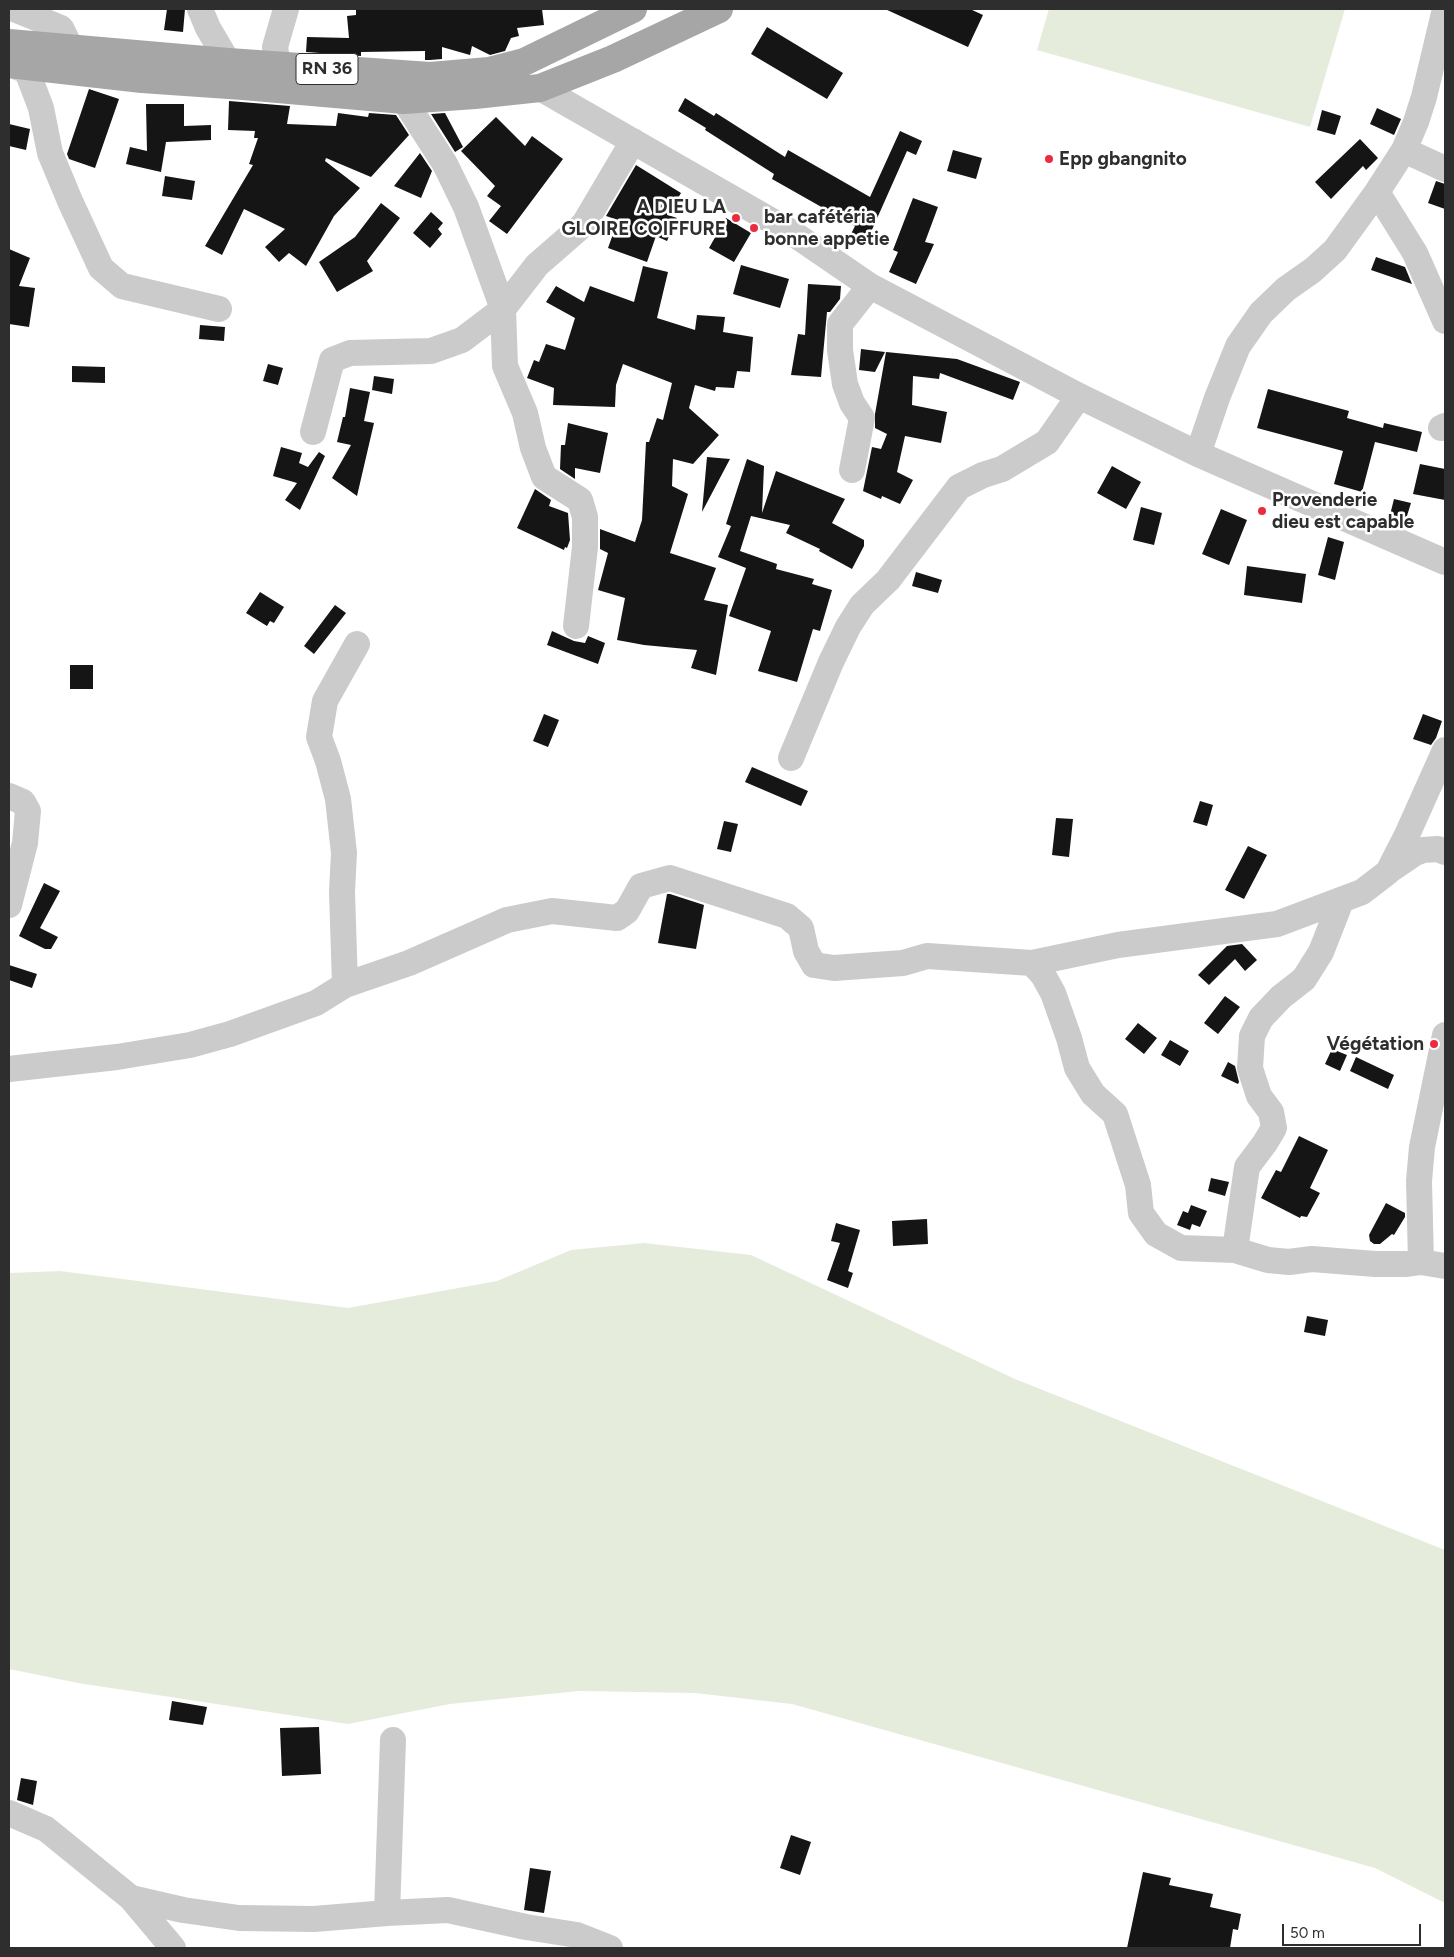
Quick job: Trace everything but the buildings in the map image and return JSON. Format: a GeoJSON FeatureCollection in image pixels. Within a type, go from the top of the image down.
{"type":"FeatureCollection","features":[{"type":"Feature","properties":{"kind":"main road","name":"RN 36"},"geometry":{"type":"LineString","coordinates":[[9,43],[68,28],[228,62],[430,76],[489,71],[524,62],[602,16],[633,9]]}},
{"type":"Feature","properties":{"kind":"main road","name":"RN 36"},"geometry":{"type":"LineString","coordinates":[[9,64],[142,79],[404,100],[540,88],[614,59],[719,9]]}},
{"type":"Feature","properties":{"kind":"street"},"geometry":{"type":"LineString","coordinates":[[14,9],[68,28]]}},
{"type":"Feature","properties":{"kind":"street"},"geometry":{"type":"LineString","coordinates":[[200,9],[208,28],[228,62]]}},
{"type":"Feature","properties":{"kind":"street"},"geometry":{"type":"LineString","coordinates":[[278,65],[275,47],[286,9]]}},
{"type":"Feature","properties":{"kind":"street"},"geometry":{"type":"LineString","coordinates":[[1198,454],[1238,346],[1261,313],[1286,289],[1313,270],[1335,250],[1377,192],[1404,150],[1424,97],[1445,9]]}},
{"type":"Feature","properties":{"kind":"street"},"geometry":{"type":"LineString","coordinates":[[9,64],[27,71],[42,108],[50,153],[101,268],[122,286],[220,309]]}},
{"type":"Feature","properties":{"kind":"street"},"geometry":{"type":"LineString","coordinates":[[540,88],[791,232],[870,286],[1080,396],[1198,454],[1445,562]]}},
{"type":"Feature","properties":{"kind":"street"},"geometry":{"type":"LineString","coordinates":[[404,100],[445,164],[466,207],[503,309],[505,366],[525,413],[533,448],[544,477],[580,500],[585,517],[585,547],[576,626]]}},
{"type":"Feature","properties":{"kind":"street"},"geometry":{"type":"LineString","coordinates":[[313,432],[332,360],[350,353],[431,351],[462,340],[503,309],[537,265],[584,224],[633,141]]}},
{"type":"Feature","properties":{"kind":"street"},"geometry":{"type":"LineString","coordinates":[[1404,150],[1445,169]]}},
{"type":"Feature","properties":{"kind":"street"},"geometry":{"type":"LineString","coordinates":[[1377,192],[1415,253],[1445,321]]}},
{"type":"Feature","properties":{"kind":"street"},"geometry":{"type":"LineString","coordinates":[[852,470],[862,418],[852,403],[845,384],[840,350],[840,324],[870,286]]}},
{"type":"Feature","properties":{"kind":"street"},"geometry":{"type":"LineString","coordinates":[[791,758],[831,662],[848,627],[862,605],[888,580],[959,486],[1002,469],[1048,442],[1080,396]]}},
{"type":"Feature","properties":{"kind":"street"},"geometry":{"type":"LineString","coordinates":[[344,985],[342,892],[344,853],[338,799],[328,761],[319,737],[325,702],[357,644]]}},
{"type":"Feature","properties":{"kind":"street"},"geometry":{"type":"LineString","coordinates":[[1388,872],[1445,750]]}},
{"type":"Feature","properties":{"kind":"street"},"geometry":{"type":"LineString","coordinates":[[9,796],[23,802],[28,811],[24,842],[9,905]]}},
{"type":"Feature","properties":{"kind":"street"},"geometry":{"type":"LineString","coordinates":[[9,1069],[117,1056],[230,1034],[316,1003],[344,985],[409,963],[508,920],[552,911],[617,918],[627,912],[641,886],[670,878],[787,916],[801,928],[806,951],[814,965],[834,968],[893,964],[927,956],[1032,963],[1118,945],[1277,924],[1362,892],[1415,853],[1423,850],[1438,849],[1445,852]]}},
{"type":"Feature","properties":{"kind":"street"},"geometry":{"type":"LineString","coordinates":[[1235,1250],[1247,1167],[1274,1128],[1271,1112],[1259,1096],[1250,1068],[1252,1036],[1261,1018],[1281,997],[1304,979],[1321,952],[1341,901]]}},
{"type":"Feature","properties":{"kind":"street"},"geometry":{"type":"LineString","coordinates":[[1032,963],[1044,975],[1053,993],[1069,1038],[1077,1068],[1093,1094],[1115,1114],[1138,1185],[1141,1213],[1156,1234],[1181,1248],[1235,1250],[1268,1260],[1289,1262],[1312,1260],[1376,1264],[1433,1264],[1419,1181],[1422,1147],[1445,1035]]}},
{"type":"Feature","properties":{"kind":"street"},"geometry":{"type":"LineString","coordinates":[[387,1913],[393,1740]]}},
{"type":"Feature","properties":{"kind":"street"},"geometry":{"type":"LineString","coordinates":[[9,1813],[46,1829],[131,1898],[173,1948]]}},
{"type":"Feature","properties":{"kind":"street"},"geometry":{"type":"LineString","coordinates":[[131,1898],[182,1910],[239,1918],[314,1918],[448,1910],[526,1927],[577,1935],[610,1948]]}},
{"type":"Feature","properties":{"kind":"green space"},"geometry":{"type":"Polygon","coordinates":[[[1049,9],[1345,9],[1310,127],[1037,50],[1049,9]]]}},
{"type":"Feature","properties":{"kind":"green space"},"geometry":{"type":"Polygon","coordinates":[[[644,1243],[751,1255],[1015,1379],[1445,1550],[1445,1903],[1375,1868],[792,1704],[695,1693],[579,1691],[450,1704],[348,1724],[78,1683],[9,1669],[9,1273],[60,1271],[348,1308],[497,1281],[571,1250],[644,1243]]]}},
{"type":"Feature","properties":{"kind":"place","name":"Epp gbangnito"},"geometry":{"type":"Point","coordinates":[1049,159]}},
{"type":"Feature","properties":{"kind":"place","name":"A DIEU LA GLOIRE COIFFURE"},"geometry":{"type":"Point","coordinates":[736,218]}},
{"type":"Feature","properties":{"kind":"place","name":"bar cafétéria bonne appetie"},"geometry":{"type":"Point","coordinates":[754,228]}},
{"type":"Feature","properties":{"kind":"place","name":"Provenderie dieu est capable"},"geometry":{"type":"Point","coordinates":[1262,511]}},
{"type":"Feature","properties":{"kind":"place","name":"Végétation"},"geometry":{"type":"Point","coordinates":[1434,1044]}}]}
